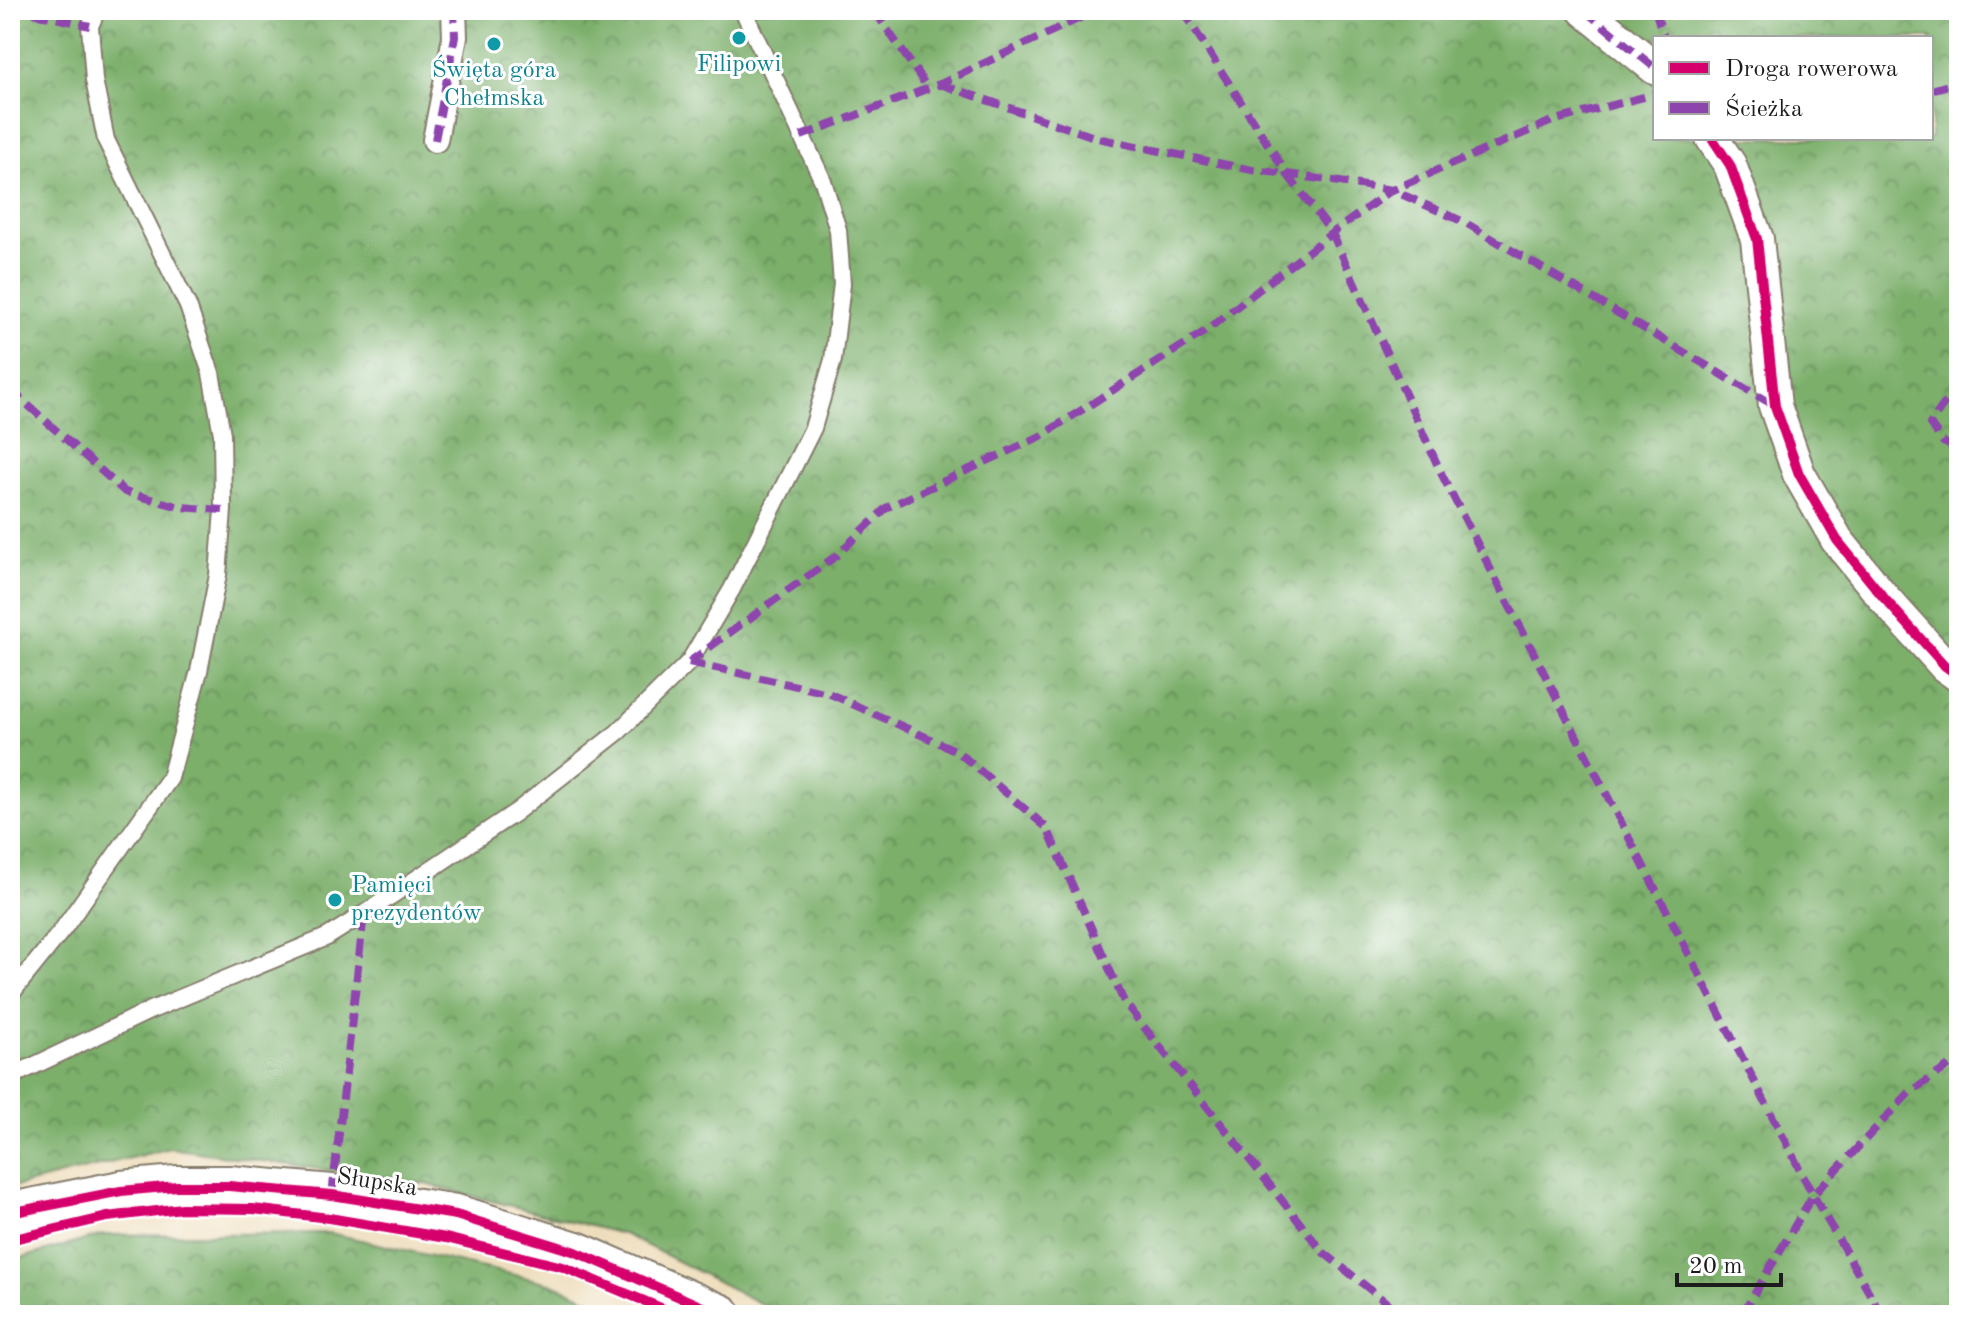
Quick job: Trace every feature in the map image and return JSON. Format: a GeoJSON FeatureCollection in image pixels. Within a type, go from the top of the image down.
{"type":"FeatureCollection","features":[{"type":"Feature","properties":{"kind":"street"},"geometry":{"type":"LineString","coordinates":[[435,140],[455,37],[454,10]]}},
{"type":"Feature","properties":{"kind":"street"},"geometry":{"type":"LineString","coordinates":[[1584,10],[1653,66]]}},
{"type":"Feature","properties":{"kind":"street"},"geometry":{"type":"LineString","coordinates":[[1713,140],[1730,165],[1757,239],[1775,406],[1799,474],[1837,540],[1945,666],[1959,676]]}},
{"type":"Feature","properties":{"kind":"street","name":"Słupska"},"geometry":{"type":"LineString","coordinates":[[10,1213],[121,1191],[177,1186],[229,1186],[332,1195],[456,1215],[576,1252],[721,1315]]}},
{"type":"Feature","properties":{"kind":"lane"},"geometry":{"type":"LineString","coordinates":[[10,995],[63,929],[170,778],[199,671],[218,575],[223,510],[222,434],[211,373],[188,306],[106,140],[94,80],[90,26],[97,10]]}},
{"type":"Feature","properties":{"kind":"lane"},"geometry":{"type":"LineString","coordinates":[[10,1077],[149,1011],[327,937],[527,803],[618,732],[689,662],[732,589],[813,428],[833,360],[842,284],[838,230],[823,181],[743,10]]}},
{"type":"Feature","properties":{"kind":"green space"},"geometry":{"type":"Polygon","coordinates":[[[10,10],[1959,10],[1959,1315],[783,1315],[626,1235],[425,1184],[170,1148],[10,1188],[10,10]]]}},
{"type":"Feature","properties":{"kind":"green space"},"geometry":{"type":"Polygon","coordinates":[[[330,1233],[550,1283],[628,1315],[10,1315],[10,1261],[103,1235],[330,1233]]]}},
{"type":"Feature","properties":{"kind":"marked path"},"geometry":{"type":"LineString","coordinates":[[10,12],[21,10],[90,26]]}},
{"type":"Feature","properties":{"kind":"marked path"},"geometry":{"type":"LineString","coordinates":[[435,140],[455,37],[454,10]]}},
{"type":"Feature","properties":{"kind":"marked path"},"geometry":{"type":"LineString","coordinates":[[874,10],[927,87]]}},
{"type":"Feature","properties":{"kind":"marked path"},"geometry":{"type":"LineString","coordinates":[[801,136],[940,84],[1097,10]]}},
{"type":"Feature","properties":{"kind":"marked path"},"geometry":{"type":"LineString","coordinates":[[1182,10],[1287,174],[1392,190],[1464,222],[1775,406]]}},
{"type":"Feature","properties":{"kind":"marked path"},"geometry":{"type":"LineString","coordinates":[[1584,10],[1653,66]]}},
{"type":"Feature","properties":{"kind":"marked path"},"geometry":{"type":"LineString","coordinates":[[1655,10],[1663,36]]}},
{"type":"Feature","properties":{"kind":"marked path"},"geometry":{"type":"LineString","coordinates":[[1933,89],[1959,82]]}},
{"type":"Feature","properties":{"kind":"marked path"},"geometry":{"type":"LineString","coordinates":[[940,84],[1097,138],[1252,170],[1287,174],[1332,233],[1442,475],[1813,1195],[1882,1315]]}},
{"type":"Feature","properties":{"kind":"marked path"},"geometry":{"type":"LineString","coordinates":[[689,662],[836,556],[886,508],[1041,436],[1204,332],[1392,190],[1552,121],[1653,95]]}},
{"type":"Feature","properties":{"kind":"marked path"},"geometry":{"type":"LineString","coordinates":[[1959,382],[1930,424],[1943,442],[1959,449]]}},
{"type":"Feature","properties":{"kind":"marked path"},"geometry":{"type":"LineString","coordinates":[[10,389],[125,492],[180,507],[223,510]]}},
{"type":"Feature","properties":{"kind":"marked path"},"geometry":{"type":"LineString","coordinates":[[689,662],[828,693],[957,751],[1047,828],[1124,1002],[1323,1252],[1402,1315]]}},
{"type":"Feature","properties":{"kind":"marked path"},"geometry":{"type":"LineString","coordinates":[[332,1195],[364,914]]}},
{"type":"Feature","properties":{"kind":"marked path"},"geometry":{"type":"LineString","coordinates":[[1742,1315],[1813,1195],[1909,1093],[1959,1059]]}},
{"type":"Feature","properties":{"kind":"cycle path"},"geometry":{"type":"LineString","coordinates":[[1713,140],[1730,165],[1757,239],[1775,406],[1799,474],[1837,540],[1884,598],[1945,666],[1959,676]]}},
{"type":"Feature","properties":{"kind":"cycle path"},"geometry":{"type":"LineString","coordinates":[[10,1213],[121,1191],[177,1186],[229,1186],[332,1195],[456,1215],[576,1252],[721,1315]]}},
{"type":"Feature","properties":{"kind":"cycle path"},"geometry":{"type":"LineString","coordinates":[[10,1240],[107,1217],[182,1208],[253,1209],[446,1238],[563,1267],[678,1315]]}},
{"type":"Feature","properties":{"kind":"place","name":"Filipowi"},"geometry":{"type":"Point","coordinates":[739,38]}},
{"type":"Feature","properties":{"kind":"place","name":"Święta góra Chełmska"},"geometry":{"type":"Point","coordinates":[494,44]}},
{"type":"Feature","properties":{"kind":"place","name":"Pamięci prezydentów"},"geometry":{"type":"Point","coordinates":[335,900]}}]}
